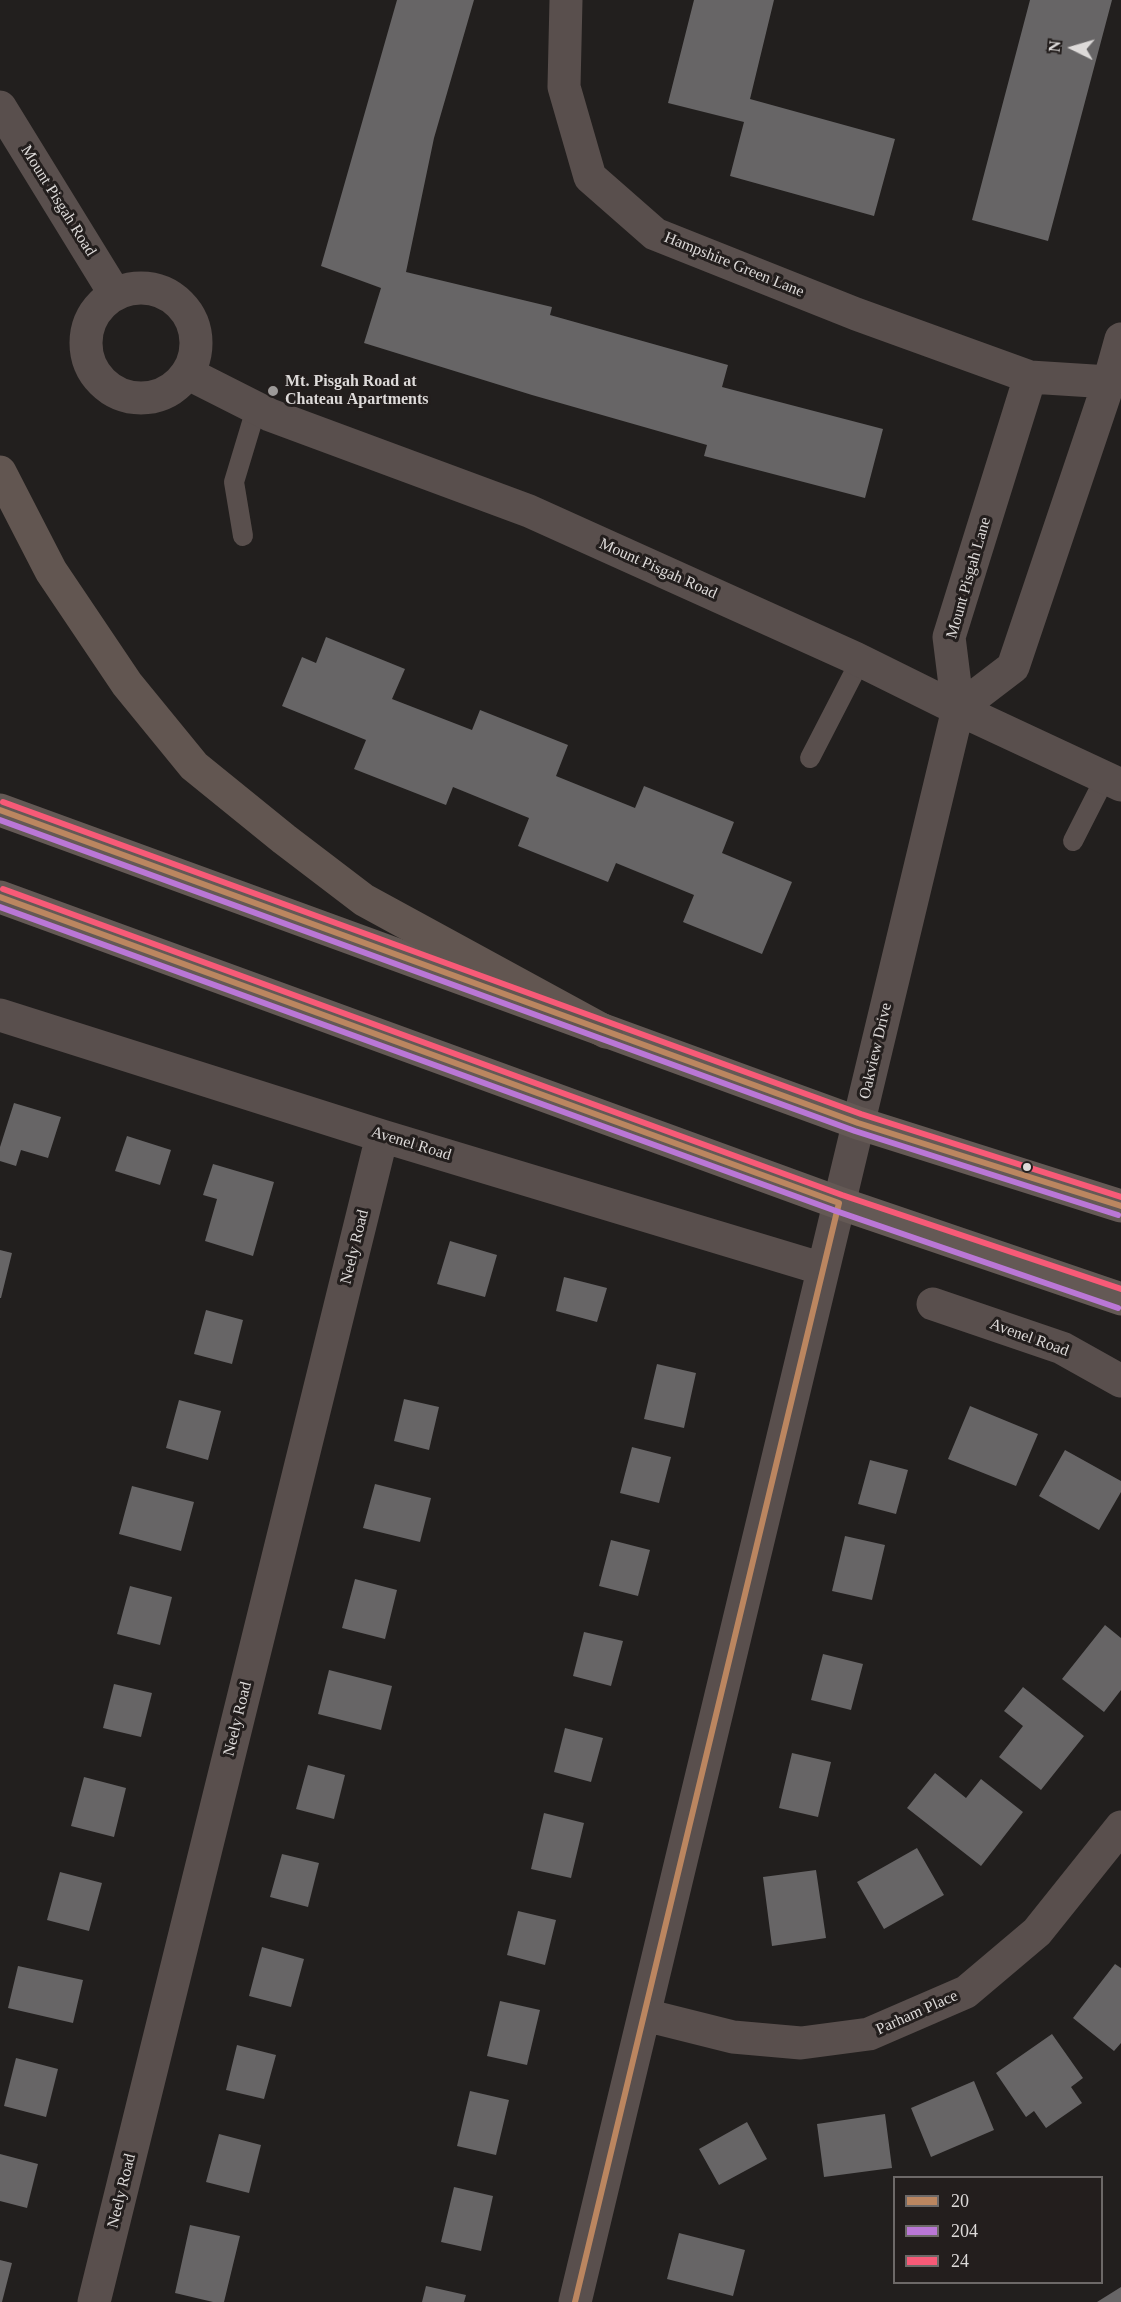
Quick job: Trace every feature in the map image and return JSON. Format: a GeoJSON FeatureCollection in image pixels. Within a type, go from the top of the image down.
{"type":"FeatureCollection","features":[{"type":"Feature","properties":{"kind":"highway"},"geometry":{"type":"LineString","coordinates":[[0,472],[51,571],[128,684],[194,766],[364,900],[606,1032]]}},
{"type":"Feature","properties":{"kind":"main road"},"geometry":{"type":"LineString","coordinates":[[0,810],[858,1123],[1121,1206]]}},
{"type":"Feature","properties":{"kind":"main road"},"geometry":{"type":"LineString","coordinates":[[0,897],[839,1203],[1121,1299]]}},
{"type":"Feature","properties":{"kind":"street","name":"Hampshire Green Lane"},"geometry":{"type":"LineString","coordinates":[[566,0],[564,87],[590,177],[655,234],[856,314],[1030,377]]}},
{"type":"Feature","properties":{"kind":"street","name":"Mount Pisgah Road"},"geometry":{"type":"LineString","coordinates":[[0,107],[115,294]]}},
{"type":"Feature","properties":{"kind":"street"},"geometry":{"type":"LineString","coordinates":[[135,288],[155,290],[174,299],[187,314],[195,333],[195,354],[187,373],[174,387],[158,396],[138,399],[124,397],[101,382],[90,365],[85,345],[88,325],[99,307],[115,294],[135,288]]}},
{"type":"Feature","properties":{"kind":"street"},"geometry":{"type":"LineString","coordinates":[[958,709],[1013,666],[1109,382],[1121,339]]}},
{"type":"Feature","properties":{"kind":"street","name":"Mount Pisgah Road"},"geometry":{"type":"LineString","coordinates":[[187,373],[256,409],[530,511],[860,661],[1113,781]]}},
{"type":"Feature","properties":{"kind":"street"},"geometry":{"type":"LineString","coordinates":[[1030,377],[1109,382]]}},
{"type":"Feature","properties":{"kind":"street","name":"Mount Pisgah Lane"},"geometry":{"type":"LineString","coordinates":[[958,709],[949,638],[1030,377]]}},
{"type":"Feature","properties":{"kind":"street","name":"Oakview Drive"},"geometry":{"type":"LineString","coordinates":[[576,2302],[958,709]]}},
{"type":"Feature","properties":{"kind":"street","name":"Avenel Road"},"geometry":{"type":"LineString","coordinates":[[0,1015],[382,1136],[823,1269]]}},
{"type":"Feature","properties":{"kind":"street","name":"Neely Road"},"geometry":{"type":"LineString","coordinates":[[94,2302],[382,1136]]}},
{"type":"Feature","properties":{"kind":"street","name":"Avenel Road"},"geometry":{"type":"LineString","coordinates":[[933,1304],[1062,1348],[1121,1381]]}},
{"type":"Feature","properties":{"kind":"street","name":"Parham Place"},"geometry":{"type":"LineString","coordinates":[[645,2015],[733,2037],[801,2043],[869,2034],[966,1992],[1037,1932],[1121,1827]]}},
{"type":"Feature","properties":{"kind":"lane"},"geometry":{"type":"LineString","coordinates":[[243,536],[234,482],[256,409]]}},
{"type":"Feature","properties":{"kind":"lane"},"geometry":{"type":"LineString","coordinates":[[810,758],[860,661]]}},
{"type":"Feature","properties":{"kind":"lane"},"geometry":{"type":"LineString","coordinates":[[1073,841],[1113,781]]}},
{"type":"Feature","properties":{"kind":"building"},"geometry":{"type":"Polygon","coordinates":[[[397,0],[474,0],[434,138],[406,272],[552,307],[550,315],[728,365],[722,387],[883,429],[865,498],[704,456],[707,445],[532,395],[364,343],[381,288],[321,266],[397,0]]]}},
{"type":"Feature","properties":{"kind":"building"},"geometry":{"type":"Polygon","coordinates":[[[694,0],[774,0],[750,99],[895,139],[874,216],[730,176],[744,122],[668,103],[694,0]]]}},
{"type":"Feature","properties":{"kind":"building"},"geometry":{"type":"Polygon","coordinates":[[[1030,0],[1112,0],[1048,241],[972,220],[1030,0]]]}},
{"type":"Feature","properties":{"kind":"building"},"geometry":{"type":"Polygon","coordinates":[[[326,637],[405,669],[392,699],[472,730],[480,710],[568,745],[556,776],[635,808],[644,786],[734,822],[722,853],[792,882],[762,954],[683,922],[694,895],[616,863],[608,882],[518,846],[529,818],[453,787],[446,805],[354,769],[366,740],[282,706],[302,657],[316,663],[326,637]]]}},
{"type":"Feature","properties":{"kind":"building"},"geometry":{"type":"Polygon","coordinates":[[[14,1103],[61,1117],[48,1158],[21,1150],[16,1166],[0,1161],[0,1147],[14,1103]]]}},
{"type":"Feature","properties":{"kind":"building"},"geometry":{"type":"Polygon","coordinates":[[[127,1136],[171,1150],[160,1185],[115,1171],[127,1136]]]}},
{"type":"Feature","properties":{"kind":"building"},"geometry":{"type":"Polygon","coordinates":[[[213,1164],[274,1182],[253,1256],[205,1241],[217,1199],[203,1195],[213,1164]]]}},
{"type":"Feature","properties":{"kind":"building"},"geometry":{"type":"Polygon","coordinates":[[[450,1241],[497,1255],[485,1297],[437,1284],[450,1241]]]}},
{"type":"Feature","properties":{"kind":"building"},"geometry":{"type":"Polygon","coordinates":[[[0,1250],[12,1253],[1,1298],[0,1298],[0,1250]]]}},
{"type":"Feature","properties":{"kind":"building"},"geometry":{"type":"Polygon","coordinates":[[[564,1277],[607,1288],[597,1322],[556,1311],[564,1277]]]}},
{"type":"Feature","properties":{"kind":"building"},"geometry":{"type":"Polygon","coordinates":[[[206,1310],[243,1320],[232,1364],[194,1354],[206,1310]]]}},
{"type":"Feature","properties":{"kind":"building"},"geometry":{"type":"Polygon","coordinates":[[[657,1364],[696,1373],[684,1428],[644,1419],[657,1364]]]}},
{"type":"Feature","properties":{"kind":"building"},"geometry":{"type":"Polygon","coordinates":[[[404,1399],[439,1407],[429,1450],[394,1441],[404,1399]]]}},
{"type":"Feature","properties":{"kind":"building"},"geometry":{"type":"Polygon","coordinates":[[[179,1400],[221,1411],[208,1460],[166,1448],[179,1400]]]}},
{"type":"Feature","properties":{"kind":"building"},"geometry":{"type":"Polygon","coordinates":[[[970,1406],[1038,1434],[1016,1486],[948,1459],[970,1406]]]}},
{"type":"Feature","properties":{"kind":"building"},"geometry":{"type":"Polygon","coordinates":[[[632,1447],[671,1457],[659,1503],[620,1493],[632,1447]]]}},
{"type":"Feature","properties":{"kind":"building"},"geometry":{"type":"Polygon","coordinates":[[[1065,1450],[1121,1481],[1121,1492],[1099,1530],[1039,1496],[1065,1450]]]}},
{"type":"Feature","properties":{"kind":"building"},"geometry":{"type":"Polygon","coordinates":[[[870,1460],[908,1470],[896,1514],[858,1504],[870,1460]]]}},
{"type":"Feature","properties":{"kind":"building"},"geometry":{"type":"Polygon","coordinates":[[[375,1484],[431,1498],[420,1542],[363,1528],[375,1484]]]}},
{"type":"Feature","properties":{"kind":"building"},"geometry":{"type":"Polygon","coordinates":[[[132,1486],[194,1502],[181,1551],[119,1534],[132,1486]]]}},
{"type":"Feature","properties":{"kind":"building"},"geometry":{"type":"Polygon","coordinates":[[[845,1536],[885,1545],[872,1600],[832,1591],[845,1536]]]}},
{"type":"Feature","properties":{"kind":"building"},"geometry":{"type":"Polygon","coordinates":[[[611,1540],[650,1550],[638,1596],[599,1586],[611,1540]]]}},
{"type":"Feature","properties":{"kind":"building"},"geometry":{"type":"Polygon","coordinates":[[[355,1579],[397,1590],[385,1639],[342,1628],[355,1579]]]}},
{"type":"Feature","properties":{"kind":"building"},"geometry":{"type":"Polygon","coordinates":[[[130,1586],[172,1597],[160,1645],[117,1634],[130,1586]]]}},
{"type":"Feature","properties":{"kind":"building"},"geometry":{"type":"Polygon","coordinates":[[[1105,1625],[1121,1638],[1121,1690],[1104,1712],[1062,1679],[1105,1625]]]}},
{"type":"Feature","properties":{"kind":"building"},"geometry":{"type":"Polygon","coordinates":[[[584,1632],[623,1641],[611,1686],[573,1676],[584,1632]]]}},
{"type":"Feature","properties":{"kind":"building"},"geometry":{"type":"Polygon","coordinates":[[[823,1654],[863,1664],[851,1710],[811,1700],[823,1654]]]}},
{"type":"Feature","properties":{"kind":"building"},"geometry":{"type":"Polygon","coordinates":[[[329,1670],[392,1686],[381,1730],[318,1714],[329,1670]]]}},
{"type":"Feature","properties":{"kind":"building"},"geometry":{"type":"Polygon","coordinates":[[[114,1684],[152,1693],[141,1737],[103,1728],[114,1684]]]}},
{"type":"Feature","properties":{"kind":"building"},"geometry":{"type":"Polygon","coordinates":[[[1023,1687],[1084,1736],[1041,1790],[999,1757],[1023,1726],[1004,1711],[1023,1687]]]}},
{"type":"Feature","properties":{"kind":"building"},"geometry":{"type":"Polygon","coordinates":[[[565,1728],[603,1738],[591,1782],[554,1772],[565,1728]]]}},
{"type":"Feature","properties":{"kind":"building"},"geometry":{"type":"Polygon","coordinates":[[[792,1753],[831,1762],[818,1817],[779,1808],[792,1753]]]}},
{"type":"Feature","properties":{"kind":"building"},"geometry":{"type":"Polygon","coordinates":[[[308,1765],[345,1775],[334,1819],[296,1809],[308,1765]]]}},
{"type":"Feature","properties":{"kind":"building"},"geometry":{"type":"Polygon","coordinates":[[[935,1773],[966,1798],[981,1779],[1023,1812],[981,1866],[907,1808],[935,1773]]]}},
{"type":"Feature","properties":{"kind":"building"},"geometry":{"type":"Polygon","coordinates":[[[84,1777],[126,1788],[114,1837],[71,1826],[84,1777]]]}},
{"type":"Feature","properties":{"kind":"building"},"geometry":{"type":"Polygon","coordinates":[[[544,1813],[584,1823],[571,1878],[531,1869],[544,1813]]]}},
{"type":"Feature","properties":{"kind":"building"},"geometry":{"type":"Polygon","coordinates":[[[917,1848],[944,1895],[884,1929],[857,1882],[917,1848]]]}},
{"type":"Feature","properties":{"kind":"building"},"geometry":{"type":"Polygon","coordinates":[[[282,1854],[319,1863],[308,1907],[270,1897],[282,1854]]]}},
{"type":"Feature","properties":{"kind":"building"},"geometry":{"type":"Polygon","coordinates":[[[816,1870],[826,1938],[772,1946],[763,1877],[816,1870]]]}},
{"type":"Feature","properties":{"kind":"building"},"geometry":{"type":"Polygon","coordinates":[[[60,1872],[102,1883],[89,1931],[47,1920],[60,1872]]]}},
{"type":"Feature","properties":{"kind":"building"},"geometry":{"type":"Polygon","coordinates":[[[518,1911],[556,1920],[545,1965],[507,1955],[518,1911]]]}},
{"type":"Feature","properties":{"kind":"building"},"geometry":{"type":"Polygon","coordinates":[[[262,1947],[304,1959],[291,2007],[249,1996],[262,1947]]]}},
{"type":"Feature","properties":{"kind":"building"},"geometry":{"type":"Polygon","coordinates":[[[1115,1964],[1121,1968],[1121,2043],[1114,2051],[1073,2018],[1115,1964]]]}},
{"type":"Feature","properties":{"kind":"building"},"geometry":{"type":"Polygon","coordinates":[[[18,1966],[83,1980],[73,2023],[8,2008],[18,1966]]]}},
{"type":"Feature","properties":{"kind":"building"},"geometry":{"type":"Polygon","coordinates":[[[500,2001],[540,2010],[527,2065],[487,2056],[500,2001]]]}},
{"type":"Feature","properties":{"kind":"building"},"geometry":{"type":"Polygon","coordinates":[[[1052,2034],[1083,2078],[1071,2087],[1082,2103],[1046,2128],[1034,2111],[1026,2117],[996,2073],[1052,2034]]]}},
{"type":"Feature","properties":{"kind":"building"},"geometry":{"type":"Polygon","coordinates":[[[237,2045],[276,2055],[264,2099],[226,2090],[237,2045]]]}},
{"type":"Feature","properties":{"kind":"building"},"geometry":{"type":"Polygon","coordinates":[[[16,2058],[58,2069],[46,2117],[4,2106],[16,2058]]]}},
{"type":"Feature","properties":{"kind":"building"},"geometry":{"type":"Polygon","coordinates":[[[974,2081],[994,2130],[931,2157],[911,2108],[974,2081]]]}},
{"type":"Feature","properties":{"kind":"building"},"geometry":{"type":"Polygon","coordinates":[[[470,2091],[509,2100],[496,2155],[457,2146],[470,2091]]]}},
{"type":"Feature","properties":{"kind":"building"},"geometry":{"type":"Polygon","coordinates":[[[885,2114],[892,2168],[824,2177],[817,2124],[885,2114]]]}},
{"type":"Feature","properties":{"kind":"building"},"geometry":{"type":"Polygon","coordinates":[[[747,2122],[767,2159],[719,2185],[699,2149],[747,2122]]]}},
{"type":"Feature","properties":{"kind":"building"},"geometry":{"type":"Polygon","coordinates":[[[219,2134],[261,2145],[249,2193],[206,2182],[219,2134]]]}},
{"type":"Feature","properties":{"kind":"building"},"geometry":{"type":"Polygon","coordinates":[[[0,2154],[38,2164],[27,2208],[0,2201],[0,2154]]]}},
{"type":"Feature","properties":{"kind":"building"},"geometry":{"type":"Polygon","coordinates":[[[454,2187],[493,2196],[481,2251],[441,2242],[454,2187]]]}},
{"type":"Feature","properties":{"kind":"building"},"geometry":{"type":"Polygon","coordinates":[[[190,2225],[240,2236],[224,2302],[213,2302],[175,2293],[190,2225]]]}},
{"type":"Feature","properties":{"kind":"building"},"geometry":{"type":"Polygon","coordinates":[[[679,2233],[745,2250],[733,2296],[667,2279],[679,2233]]]}},
{"type":"Feature","properties":{"kind":"building"},"geometry":{"type":"Polygon","coordinates":[[[0,2260],[12,2263],[2,2302],[0,2302],[0,2260]]]}},
{"type":"Feature","properties":{"kind":"building"},"geometry":{"type":"Polygon","coordinates":[[[426,2286],[466,2295],[464,2302],[422,2302],[426,2286]]]}},
{"type":"Feature","properties":{"kind":"building"},"geometry":{"type":"Polygon","coordinates":[[[1121,2287],[1121,2302],[1097,2302],[1121,2287]]]}},
{"type":"Feature","properties":{"kind":"transit line","name":"24"},"geometry":{"type":"LineString","coordinates":[[3,802],[861,1114],[1121,1197]]}},
{"type":"Feature","properties":{"kind":"transit line","name":"20"},"geometry":{"type":"LineString","coordinates":[[0,810],[858,1123],[1121,1206]]}},
{"type":"Feature","properties":{"kind":"transit line","name":"204"},"geometry":{"type":"LineString","coordinates":[[0,820],[855,1131],[1118,1215]]}},
{"type":"Feature","properties":{"kind":"transit line","name":"24"},"geometry":{"type":"LineString","coordinates":[[3,889],[842,1195],[1121,1289]]}},
{"type":"Feature","properties":{"kind":"transit line","name":"20"},"geometry":{"type":"LineString","coordinates":[[0,897],[839,1203],[575,2302]]}},
{"type":"Feature","properties":{"kind":"transit line","name":"204"},"geometry":{"type":"LineString","coordinates":[[0,907],[836,1211],[1118,1308]]}},
{"type":"Feature","properties":{"kind":"place","name":"Mt. Pisgah Road at Chateau Apartments"},"geometry":{"type":"Point","coordinates":[273,391]}}]}
